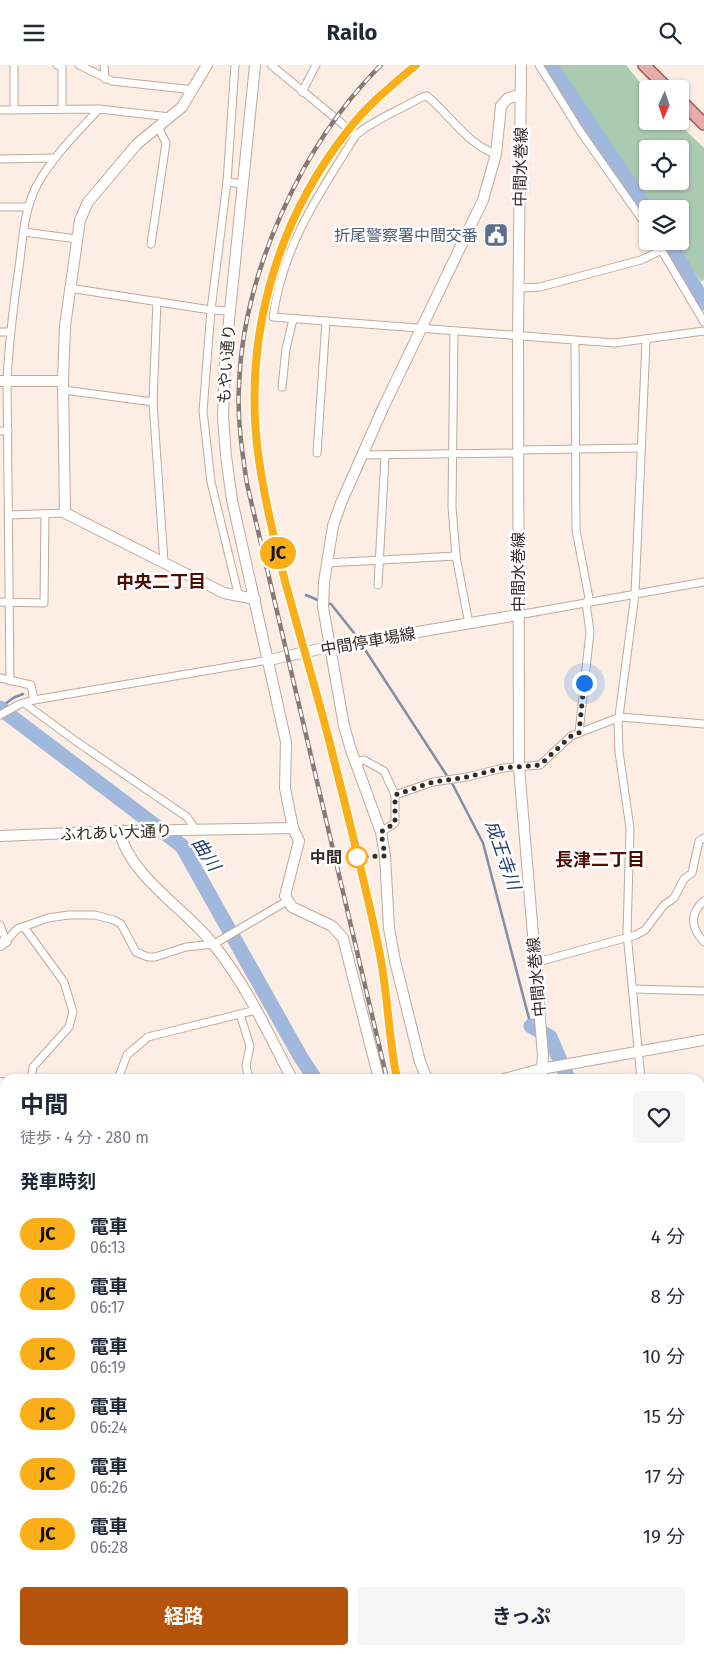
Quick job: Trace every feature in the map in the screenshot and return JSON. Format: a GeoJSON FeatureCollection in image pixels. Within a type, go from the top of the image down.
{"type":"FeatureCollection","features":[{"type":"Feature","properties":{"kind":"main road"},"geometry":{"type":"LineString","coordinates":[[644,65],[659,80]]}},
{"type":"Feature","properties":{"kind":"main road"},"geometry":{"type":"LineString","coordinates":[[689,109],[704,124]]}},
{"type":"Feature","properties":{"kind":"street"},"geometry":{"type":"LineString","coordinates":[[14,65],[14,110]]}},
{"type":"Feature","properties":{"kind":"street"},"geometry":{"type":"LineString","coordinates":[[57,65],[62,67],[62,109]]}},
{"type":"Feature","properties":{"kind":"street"},"geometry":{"type":"LineString","coordinates":[[79,65],[105,79],[194,90]]}},
{"type":"Feature","properties":{"kind":"street"},"geometry":{"type":"LineString","coordinates":[[104,65],[105,79]]}},
{"type":"Feature","properties":{"kind":"street"},"geometry":{"type":"LineString","coordinates":[[65,513],[64,386],[69,287],[80,220],[88,202],[137,144],[182,107],[194,90],[207,65]]}},
{"type":"Feature","properties":{"kind":"street"},"geometry":{"type":"LineString","coordinates":[[235,65],[227,181],[211,310],[203,423],[211,483],[239,597]]}},
{"type":"Feature","properties":{"kind":"street","name":"もやい通り"},"geometry":{"type":"LineString","coordinates":[[255,65],[223,389],[226,456],[232,500],[269,660]]}},
{"type":"Feature","properties":{"kind":"street"},"geometry":{"type":"LineString","coordinates":[[271,65],[356,135]]}},
{"type":"Feature","properties":{"kind":"street"},"geometry":{"type":"LineString","coordinates":[[302,92],[316,65]]}},
{"type":"Feature","properties":{"kind":"street","name":"中間水巻線"},"geometry":{"type":"LineString","coordinates":[[521,65],[518,288],[518,767],[543,1055],[541,1074]]}},
{"type":"Feature","properties":{"kind":"street"},"geometry":{"type":"LineString","coordinates":[[539,65],[566,109],[639,215]]}},
{"type":"Feature","properties":{"kind":"street"},"geometry":{"type":"LineString","coordinates":[[425,1074],[420,1062],[395,961],[389,928],[385,856],[381,832],[344,726],[323,607],[326,563],[333,526],[362,455],[483,200],[496,154],[501,106],[507,99],[521,94]]}},
{"type":"Feature","properties":{"kind":"street"},"geometry":{"type":"LineString","coordinates":[[496,154],[474,143],[444,110],[427,96],[390,115],[379,118],[356,135],[309,209],[282,276],[273,317],[615,343],[646,341],[704,331]]}},
{"type":"Feature","properties":{"kind":"street"},"geometry":{"type":"LineString","coordinates":[[0,110],[99,109],[170,117]]}},
{"type":"Feature","properties":{"kind":"street"},"geometry":{"type":"LineString","coordinates":[[10,681],[9,515],[4,431],[4,381],[9,331],[24,231],[28,207],[39,183],[55,158],[99,109]]}},
{"type":"Feature","properties":{"kind":"street"},"geometry":{"type":"LineString","coordinates":[[150,244],[166,143],[158,127]]}},
{"type":"Feature","properties":{"kind":"street"},"geometry":{"type":"LineString","coordinates":[[0,159],[55,158]]}},
{"type":"Feature","properties":{"kind":"street"},"geometry":{"type":"LineString","coordinates":[[227,181],[243,184]]}},
{"type":"Feature","properties":{"kind":"street"},"geometry":{"type":"LineString","coordinates":[[0,207],[28,207]]}},
{"type":"Feature","properties":{"kind":"street"},"geometry":{"type":"LineString","coordinates":[[24,231],[77,239]]}},
{"type":"Feature","properties":{"kind":"street"},"geometry":{"type":"LineString","coordinates":[[518,288],[540,287],[641,260],[662,250],[704,322]]}},
{"type":"Feature","properties":{"kind":"street"},"geometry":{"type":"LineString","coordinates":[[69,287],[211,310],[230,311]]}},
{"type":"Feature","properties":{"kind":"street"},"geometry":{"type":"LineString","coordinates":[[157,301],[153,402],[164,562]]}},
{"type":"Feature","properties":{"kind":"street"},"geometry":{"type":"LineString","coordinates":[[282,387],[286,349],[293,319]]}},
{"type":"Feature","properties":{"kind":"street"},"geometry":{"type":"LineString","coordinates":[[317,453],[326,321]]}},
{"type":"Feature","properties":{"kind":"street"},"geometry":{"type":"LineString","coordinates":[[0,332],[9,331]]}},
{"type":"Feature","properties":{"kind":"street"},"geometry":{"type":"LineString","coordinates":[[454,332],[452,507],[456,556],[469,624]]}},
{"type":"Feature","properties":{"kind":"street"},"geometry":{"type":"LineString","coordinates":[[575,341],[576,530],[589,598],[586,603],[590,633],[579,733]]}},
{"type":"Feature","properties":{"kind":"street"},"geometry":{"type":"LineString","coordinates":[[640,1074],[628,937],[630,828],[619,752],[620,717],[635,594],[646,341]]}},
{"type":"Feature","properties":{"kind":"street"},"geometry":{"type":"LineString","coordinates":[[4,381],[64,386],[153,402]]}},
{"type":"Feature","properties":{"kind":"street"},"geometry":{"type":"LineString","coordinates":[[362,455],[385,457],[518,453],[522,449],[641,448]]}},
{"type":"Feature","properties":{"kind":"street"},"geometry":{"type":"LineString","coordinates":[[378,585],[385,457]]}},
{"type":"Feature","properties":{"kind":"street"},"geometry":{"type":"LineString","coordinates":[[9,515],[65,513],[224,593],[255,599]]}},
{"type":"Feature","properties":{"kind":"street"},"geometry":{"type":"LineString","coordinates":[[0,602],[44,603],[45,514]]}},
{"type":"Feature","properties":{"kind":"street"},"geometry":{"type":"LineString","coordinates":[[326,563],[456,556]]}},
{"type":"Feature","properties":{"kind":"street"},"geometry":{"type":"LineString","coordinates":[[518,615],[704,582]]}},
{"type":"Feature","properties":{"kind":"street","name":"中間停車場線"},"geometry":{"type":"LineString","coordinates":[[269,660],[329,647],[518,615]]}},
{"type":"Feature","properties":{"kind":"street"},"geometry":{"type":"LineString","coordinates":[[0,715],[22,703],[34,700],[269,660],[286,742],[284,788],[293,828],[299,841],[299,848],[286,887],[287,901],[292,907],[332,925],[343,938],[378,1074]]}},
{"type":"Feature","properties":{"kind":"street"},"geometry":{"type":"LineString","coordinates":[[0,678],[30,685],[34,700]]}},
{"type":"Feature","properties":{"kind":"street"},"geometry":{"type":"LineString","coordinates":[[22,703],[188,817],[195,829]]}},
{"type":"Feature","properties":{"kind":"street"},"geometry":{"type":"LineString","coordinates":[[395,795],[433,782],[467,777],[502,768],[540,765],[571,736],[620,717],[704,725]]}},
{"type":"Feature","properties":{"kind":"street"},"geometry":{"type":"LineString","coordinates":[[355,762],[364,760],[384,771],[395,795],[395,823],[381,832]]}},
{"type":"Feature","properties":{"kind":"street","name":"ふれあい大通り"},"geometry":{"type":"LineString","coordinates":[[0,836],[119,831],[293,828]]}},
{"type":"Feature","properties":{"kind":"street"},"geometry":{"type":"LineString","coordinates":[[119,831],[124,847],[136,867],[181,909],[214,944],[234,972],[289,1074]]}},
{"type":"Feature","properties":{"kind":"street"},"geometry":{"type":"LineString","coordinates":[[534,963],[645,931],[664,905],[674,898],[684,879],[692,873],[699,841],[704,838]]}},
{"type":"Feature","properties":{"kind":"street"},"geometry":{"type":"LineString","coordinates":[[3,943],[17,929],[58,915],[95,915],[114,920],[121,925],[136,952],[148,957],[186,947],[214,944],[287,901]]}},
{"type":"Feature","properties":{"kind":"street"},"geometry":{"type":"LineString","coordinates":[[704,901],[696,910],[692,922],[698,936],[704,942]]}},
{"type":"Feature","properties":{"kind":"street"},"geometry":{"type":"LineString","coordinates":[[0,925],[3,943]]}},
{"type":"Feature","properties":{"kind":"street"},"geometry":{"type":"LineString","coordinates":[[24,927],[64,982],[73,1012],[69,1027],[34,1067],[32,1074]]}},
{"type":"Feature","properties":{"kind":"street"},"geometry":{"type":"LineString","coordinates":[[633,989],[704,991]]}},
{"type":"Feature","properties":{"kind":"street"},"geometry":{"type":"LineString","coordinates":[[120,1074],[127,1055],[148,1037],[256,1010]]}},
{"type":"Feature","properties":{"kind":"street"},"geometry":{"type":"LineString","coordinates":[[240,1014],[250,1046],[246,1067],[248,1074]]}},
{"type":"Feature","properties":{"kind":"street"},"geometry":{"type":"LineString","coordinates":[[541,1074],[638,1050],[704,1040]]}},
{"type":"Feature","properties":{"kind":"street"},"geometry":{"type":"LineString","coordinates":[[0,1244],[0,1255]]}},
{"type":"Feature","properties":{"kind":"green space"},"geometry":{"type":"Polygon","coordinates":[[[556,65],[626,65],[639,81],[639,130],[685,130],[704,148],[704,280],[701,281],[679,250],[689,250],[689,200],[642,200],[624,175],[556,65]]]}},
{"type":"Feature","properties":{"kind":"waterway"},"geometry":{"type":"LineString","coordinates":[[550,65],[641,200]]}},
{"type":"Feature","properties":{"kind":"waterway"},"geometry":{"type":"LineString","coordinates":[[673,250],[704,303]]}},
{"type":"Feature","properties":{"kind":"waterway","name":"成王寺川"},"geometry":{"type":"LineString","coordinates":[[306,595],[320,601]]}},
{"type":"Feature","properties":{"kind":"waterway","name":"成王寺川"},"geometry":{"type":"LineString","coordinates":[[325,603],[331,604],[358,638]]}},
{"type":"Feature","properties":{"kind":"waterway","name":"成王寺川"},"geometry":{"type":"LineString","coordinates":[[362,645],[453,785],[483,843],[531,1026]]}},
{"type":"Feature","properties":{"kind":"waterway"},"geometry":{"type":"LineString","coordinates":[[0,708],[13,698],[23,694]]}},
{"type":"Feature","properties":{"kind":"waterway","name":"曲川"},"geometry":{"type":"LineString","coordinates":[[0,708],[182,846],[312,1074]]}},
{"type":"Feature","properties":{"kind":"waterway","name":"成王寺川"},"geometry":{"type":"LineString","coordinates":[[531,1026],[550,1037],[566,1074]]}},
{"type":"Feature","properties":{"kind":"railway"},"geometry":{"type":"LineString","coordinates":[[381,65],[352,97],[326,133],[302,171],[282,213],[265,255],[252,299],[243,342],[239,410],[240,435],[247,484],[386,1074]]}},
{"type":"Feature","properties":{"kind":"railway"},"geometry":{"type":"LineString","coordinates":[[396,1074],[382,966],[368,898],[330,744],[281,567],[265,496],[255,416],[255,373],[260,330],[269,287],[282,246],[300,207],[321,169],[353,123],[379,97],[416,65]]}},
{"type":"Feature","properties":{"kind":"train","name":"JC"},"geometry":{"type":"LineString","coordinates":[[396,1074],[380,952],[307,653],[271,524],[259,459],[255,395],[256,363],[263,313],[272,275],[284,239],[296,212],[327,158],[352,125],[388,88],[416,65]]}},
{"type":"Feature","properties":{"kind":"place","name":"折尾警察署中間交番"},"geometry":{"type":"Point","coordinates":[496,235]}},
{"type":"Feature","properties":{"kind":"place","name":"中間"},"geometry":{"type":"Point","coordinates":[357,857]}},
{"type":"Feature","properties":{"kind":"district","name":"中央二丁目"},"geometry":{"type":"Point","coordinates":[161,582]}},
{"type":"Feature","properties":{"kind":"district","name":"長津二丁目"},"geometry":{"type":"Point","coordinates":[600,860]}},
{"type":"Feature","properties":{"kind":"route"},"geometry":{"type":"LineString","coordinates":[[357,857],[385,856],[381,832],[392,827],[397,819],[395,795],[433,782],[467,777],[502,768],[540,765],[571,736],[579,733],[584,683]]}}]}
